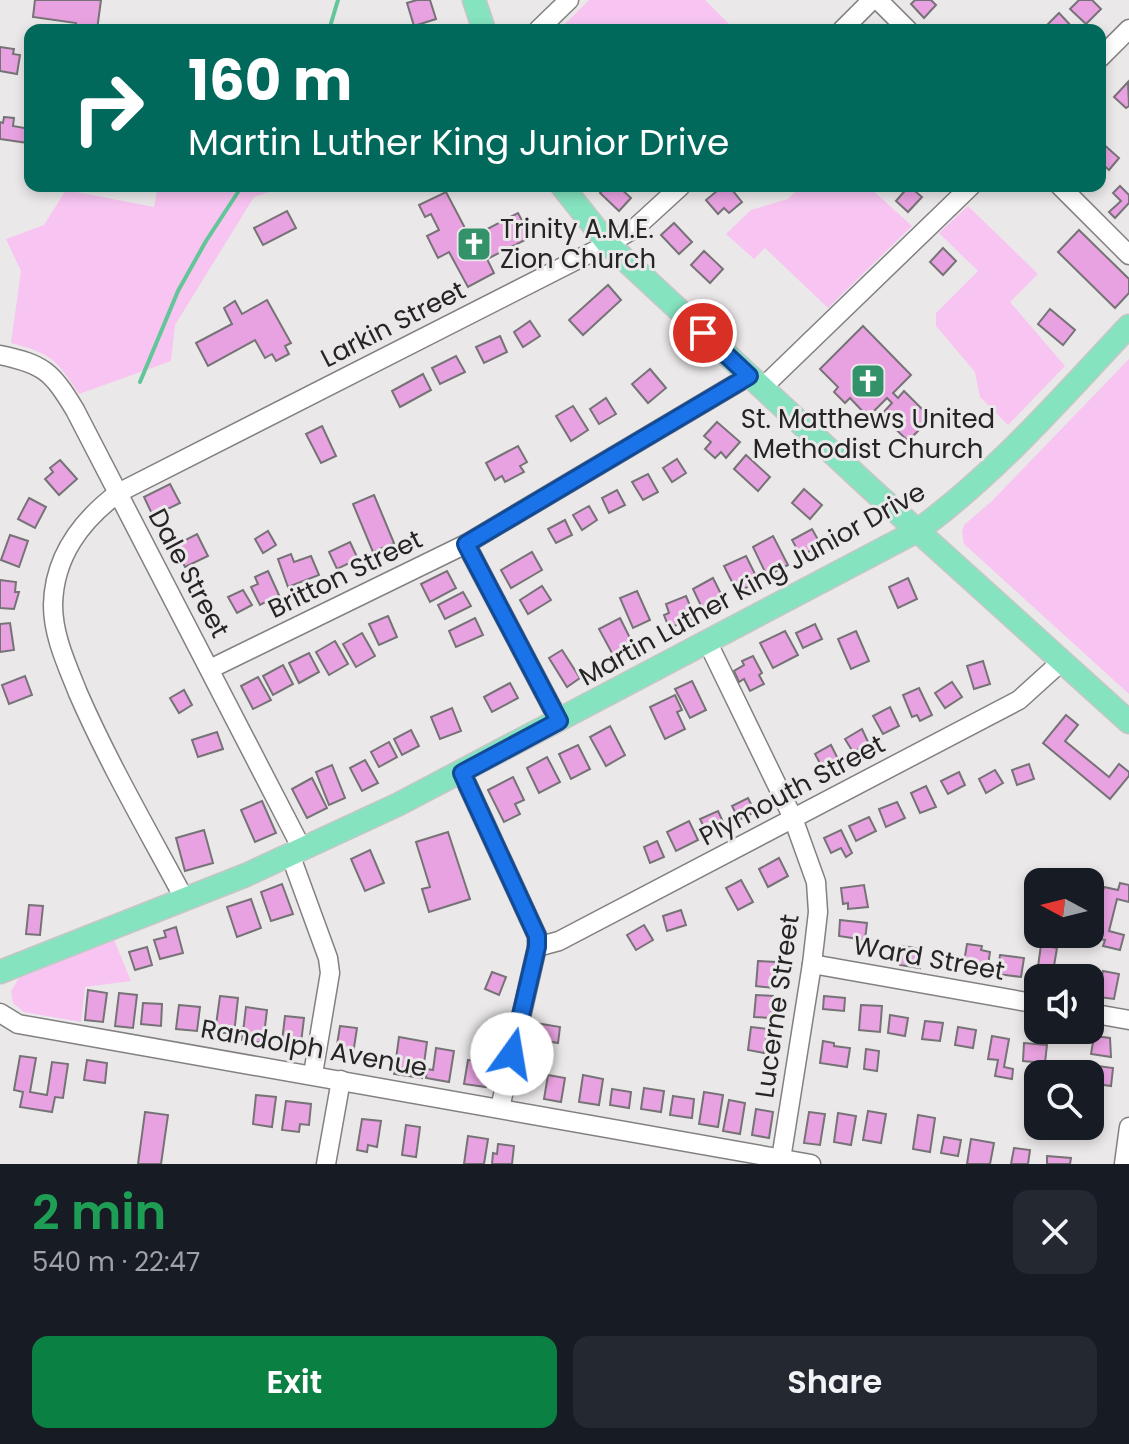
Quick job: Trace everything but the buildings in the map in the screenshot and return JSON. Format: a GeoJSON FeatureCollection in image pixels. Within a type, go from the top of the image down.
{"type":"FeatureCollection","features":[{"type":"Feature","properties":{"kind":"main road"},"geometry":{"type":"LineString","coordinates":[[474,0],[482,24]]}},
{"type":"Feature","properties":{"kind":"main road"},"geometry":{"type":"LineString","coordinates":[[567,192],[608,244],[917,531],[1013,614],[1061,662],[1129,722]]}},
{"type":"Feature","properties":{"kind":"main road","name":"Martin Luther King Junior Drive"},"geometry":{"type":"LineString","coordinates":[[0,972],[185,900],[296,852],[462,773],[917,531],[948,509],[1010,451],[1129,326]]}},
{"type":"Feature","properties":{"kind":"street"},"geometry":{"type":"LineString","coordinates":[[544,24],[569,0]]}},
{"type":"Feature","properties":{"kind":"street"},"geometry":{"type":"LineString","coordinates":[[849,24],[875,0],[901,24]]}},
{"type":"Feature","properties":{"kind":"street"},"geometry":{"type":"LineString","coordinates":[[1106,52],[1129,29]]}},
{"type":"Feature","properties":{"kind":"street","name":"Larkin Street"},"geometry":{"type":"LineString","coordinates":[[185,900],[102,749],[55,629],[56,585],[69,543],[83,523],[118,493],[608,244],[634,229],[674,192]]}},
{"type":"Feature","properties":{"kind":"street","name":"Britton Street"},"geometry":{"type":"LineString","coordinates":[[210,669],[466,544],[756,382],[964,192]]}},
{"type":"Feature","properties":{"kind":"street"},"geometry":{"type":"LineString","coordinates":[[1066,192],[1129,255]]}},
{"type":"Feature","properties":{"kind":"street","name":"Dale Street"},"geometry":{"type":"LineString","coordinates":[[0,355],[44,368],[58,382],[75,410],[210,669],[296,852],[330,973],[313,1074]]}},
{"type":"Feature","properties":{"kind":"street"},"geometry":{"type":"LineString","coordinates":[[466,544],[559,721]]}},
{"type":"Feature","properties":{"kind":"street","name":"Lucerne Street"},"geometry":{"type":"LineString","coordinates":[[708,643],[793,818],[816,882],[818,912],[812,964],[781,1159]]}},
{"type":"Feature","properties":{"kind":"street","name":"Plymouth Street"},"geometry":{"type":"LineString","coordinates":[[537,947],[559,941],[1019,700],[1061,662]]}},
{"type":"Feature","properties":{"kind":"street"},"geometry":{"type":"LineString","coordinates":[[462,773],[534,927],[537,947],[500,1108]]}},
{"type":"Feature","properties":{"kind":"street","name":"Ward Street"},"geometry":{"type":"LineString","coordinates":[[812,964],[1024,1002]]}},
{"type":"Feature","properties":{"kind":"street","name":"Randolph Avenue"},"geometry":{"type":"LineString","coordinates":[[0,1013],[18,1024],[811,1164]]}},
{"type":"Feature","properties":{"kind":"street"},"geometry":{"type":"LineString","coordinates":[[1104,1016],[1129,1020]]}},
{"type":"Feature","properties":{"kind":"street"},"geometry":{"type":"LineString","coordinates":[[326,1164],[341,1080]]}},
{"type":"Feature","properties":{"kind":"street"},"geometry":{"type":"LineString","coordinates":[[1124,1164],[1129,1127]]}},
{"type":"Feature","properties":{"kind":"shaded area"},"geometry":{"type":"Polygon","coordinates":[[[589,0],[705,0],[729,24],[565,24],[589,0]]]}},
{"type":"Feature","properties":{"kind":"shaded area"},"geometry":{"type":"Polygon","coordinates":[[[65,192],[154,207],[157,192],[269,192],[254,197],[175,325],[171,361],[79,394],[52,360],[11,343],[21,271],[6,239],[44,225],[65,192]]]}},
{"type":"Feature","properties":{"kind":"shaded area"},"geometry":{"type":"Polygon","coordinates":[[[795,192],[875,192],[912,226],[828,308],[765,248],[754,259],[726,234],[751,210],[788,199],[795,192]]]}},
{"type":"Feature","properties":{"kind":"shaded area"},"geometry":{"type":"Polygon","coordinates":[[[968,206],[1038,274],[1010,302],[1065,366],[1008,425],[980,397],[975,372],[936,326],[936,313],[978,271],[939,233],[968,206]]]}},
{"type":"Feature","properties":{"kind":"shaded area"},"geometry":{"type":"Polygon","coordinates":[[[1129,359],[1129,694],[964,544],[962,532],[964,525],[992,501],[1129,359]]]}},
{"type":"Feature","properties":{"kind":"shaded area"},"geometry":{"type":"Polygon","coordinates":[[[114,940],[131,981],[85,987],[81,1022],[24,1012],[13,1003],[11,991],[19,978],[114,940]]]}},
{"type":"Feature","properties":{"kind":"waterway"},"geometry":{"type":"LineString","coordinates":[[331,24],[338,0]]}},
{"type":"Feature","properties":{"kind":"waterway"},"geometry":{"type":"LineString","coordinates":[[140,382],[178,291],[238,192]]}},
{"type":"Feature","properties":{"kind":"place","name":"Trinity A.M.E. Zion Church"},"geometry":{"type":"Point","coordinates":[474,244]}},
{"type":"Feature","properties":{"kind":"place","name":"St. Matthews United Methodist Church"},"geometry":{"type":"Point","coordinates":[868,381]}},
{"type":"Feature","properties":{"kind":"route"},"geometry":{"type":"LineString","coordinates":[[512,1054],[537,936],[462,773],[559,721],[466,544],[749,376],[703,333]]}}]}
